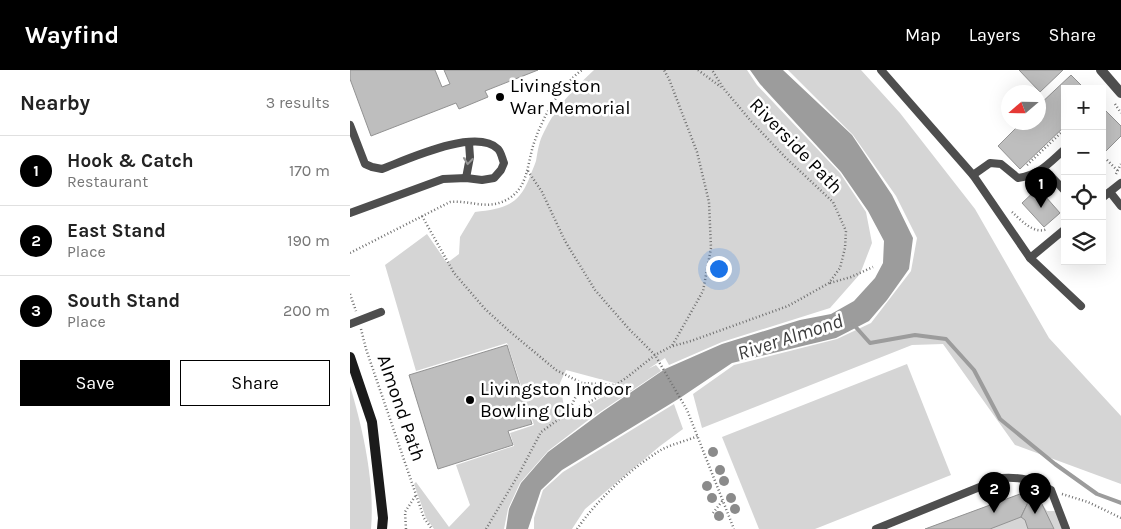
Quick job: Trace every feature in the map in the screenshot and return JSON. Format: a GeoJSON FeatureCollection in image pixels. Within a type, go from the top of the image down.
{"type":"FeatureCollection","features":[{"type":"Feature","properties":{"kind":"main road"},"geometry":{"type":"LineString","coordinates":[[350,357],[372,422],[383,518],[382,529]]}},
{"type":"Feature","properties":{"kind":"street"},"geometry":{"type":"LineString","coordinates":[[1101,70],[1121,92]]}},
{"type":"Feature","properties":{"kind":"lane"},"geometry":{"type":"LineString","coordinates":[[881,70],[973,175],[1030,258],[1081,306]]}},
{"type":"Feature","properties":{"kind":"lane"},"geometry":{"type":"LineString","coordinates":[[350,125],[365,164],[372,168],[382,169],[456,142],[488,143],[498,149],[504,163],[494,178],[482,180],[466,178],[443,179],[350,213]]}},
{"type":"Feature","properties":{"kind":"lane"},"geometry":{"type":"LineString","coordinates":[[466,178],[470,157],[469,143]]}},
{"type":"Feature","properties":{"kind":"lane"},"geometry":{"type":"LineString","coordinates":[[973,175],[990,163],[1001,164],[1018,178],[1030,176],[1044,169],[1061,153]]}},
{"type":"Feature","properties":{"kind":"lane"},"geometry":{"type":"LineString","coordinates":[[1044,169],[1061,187]]}},
{"type":"Feature","properties":{"kind":"lane"},"geometry":{"type":"LineString","coordinates":[[1106,195],[1121,183]]}},
{"type":"Feature","properties":{"kind":"lane"},"geometry":{"type":"LineString","coordinates":[[1110,192],[1121,206]]}},
{"type":"Feature","properties":{"kind":"lane"},"geometry":{"type":"LineString","coordinates":[[1030,258],[1061,232]]}},
{"type":"Feature","properties":{"kind":"lane"},"geometry":{"type":"LineString","coordinates":[[350,324],[381,312]]}},
{"type":"Feature","properties":{"kind":"lane"},"geometry":{"type":"LineString","coordinates":[[876,529],[1002,478],[1026,478],[1051,490],[1066,529]]}},
{"type":"Feature","properties":{"kind":"path"},"geometry":{"type":"LineString","coordinates":[[664,70],[696,152],[710,202],[711,248],[703,291],[672,346]]}},
{"type":"Feature","properties":{"kind":"path"},"geometry":{"type":"LineString","coordinates":[[698,70],[724,89]]}},
{"type":"Feature","properties":{"kind":"path","name":"Riverside Path"},"geometry":{"type":"LineString","coordinates":[[712,70],[724,89],[750,120],[785,157],[833,202],[846,231],[845,248],[840,268],[829,283]]}},
{"type":"Feature","properties":{"kind":"path"},"geometry":{"type":"LineString","coordinates":[[1022,169],[1064,130]]}},
{"type":"Feature","properties":{"kind":"path"},"geometry":{"type":"LineString","coordinates":[[1106,159],[1118,171],[1121,164]]}},
{"type":"Feature","properties":{"kind":"path"},"geometry":{"type":"LineString","coordinates":[[528,171],[542,192],[565,240],[595,290],[655,355],[687,410],[734,529]]}},
{"type":"Feature","properties":{"kind":"path"},"geometry":{"type":"LineString","coordinates":[[350,253],[422,216],[454,273],[485,309],[556,370],[582,383],[615,385]]}},
{"type":"Feature","properties":{"kind":"path"},"geometry":{"type":"LineString","coordinates":[[486,529],[541,432],[569,412],[593,400],[626,378],[655,355],[672,346],[692,341],[788,306],[829,283],[873,268]]}},
{"type":"Feature","properties":{"kind":"path","name":"Almond Path"},"geometry":{"type":"LineString","coordinates":[[350,294],[360,320],[366,349],[416,496],[424,518],[432,529]]}},
{"type":"Feature","properties":{"kind":"path"},"geometry":{"type":"LineString","coordinates":[[569,412],[582,383]]}},
{"type":"Feature","properties":{"kind":"path"},"geometry":{"type":"LineString","coordinates":[[576,529],[589,512],[619,482],[662,450],[698,436]]}},
{"type":"Feature","properties":{"kind":"path"},"geometry":{"type":"LineString","coordinates":[[1051,490],[1088,502],[1121,518]]}},
{"type":"Feature","properties":{"kind":"path"},"geometry":{"type":"LineString","coordinates":[[406,529],[405,512],[416,496]]}},
{"type":"Feature","properties":{"kind":"path"},"geometry":{"type":"LineString","coordinates":[[713,513],[723,500]]}},
{"type":"Feature","properties":{"kind":"shaded area"},"geometry":{"type":"Polygon","coordinates":[[[594,70],[747,70],[757,85],[840,173],[866,212],[872,243],[860,274],[830,308],[722,342],[669,365],[665,358],[648,369],[656,365],[661,371],[591,418],[548,451],[520,483],[508,509],[504,529],[434,529],[426,518],[414,484],[416,482],[449,527],[470,505],[456,465],[514,446],[510,433],[534,425],[507,343],[416,371],[385,265],[427,234],[447,263],[459,254],[460,237],[475,212],[501,207],[514,201],[520,195],[525,188],[536,161],[541,139],[554,114],[566,98],[594,70]],[[566,370],[560,383],[566,419],[622,385],[566,370]]]}},
{"type":"Feature","properties":{"kind":"shaded area"},"geometry":{"type":"Polygon","coordinates":[[[788,70],[861,70],[900,113],[975,209],[1049,338],[1121,416],[1121,484],[1015,445],[943,344],[912,345],[702,428],[693,394],[734,365],[837,339],[871,323],[911,271],[917,238],[896,196],[853,135],[788,70]]]}},
{"type":"Feature","properties":{"kind":"shaded area"},"geometry":{"type":"Polygon","coordinates":[[[907,364],[951,475],[815,529],[759,529],[722,437],[907,364]]]}},
{"type":"Feature","properties":{"kind":"shaded area"},"geometry":{"type":"Polygon","coordinates":[[[350,386],[370,475],[371,529],[350,529],[350,386]]]}},
{"type":"Feature","properties":{"kind":"shaded area"},"geometry":{"type":"Polygon","coordinates":[[[674,404],[683,429],[585,509],[572,529],[534,529],[534,518],[543,490],[563,472],[674,404]]]}},
{"type":"Feature","properties":{"kind":"shaded area"},"geometry":{"type":"Polygon","coordinates":[[[1020,494],[1036,499],[1047,511],[1056,511],[1063,529],[925,529],[1020,494]]]}},
{"type":"Feature","properties":{"kind":"water","name":"River Almond"},"geometry":{"type":"Polygon","coordinates":[[[750,70],[783,70],[852,135],[892,195],[913,238],[909,269],[869,321],[836,338],[732,363],[680,398],[562,470],[541,490],[528,529],[506,529],[509,509],[521,483],[548,452],[602,412],[665,369],[722,344],[800,320],[831,314],[854,301],[875,278],[883,263],[884,241],[868,211],[841,172],[760,84],[750,70]]]}},
{"type":"Feature","properties":{"kind":"building"},"geometry":{"type":"Polygon","coordinates":[[[350,70],[435,70],[442,87],[450,84],[444,70],[538,70],[485,91],[488,97],[459,109],[456,103],[371,136],[350,79],[350,70]]]}},
{"type":"Feature","properties":{"kind":"building"},"geometry":{"type":"Polygon","coordinates":[[[1019,70],[1063,70],[1046,86],[1033,85],[1019,70]]]}},
{"type":"Feature","properties":{"kind":"building"},"geometry":{"type":"Polygon","coordinates":[[[1071,75],[1081,85],[1061,85],[1061,130],[1020,169],[998,146],[1014,130],[1046,130],[1046,98],[1071,75]]]}},
{"type":"Feature","properties":{"kind":"building"},"geometry":{"type":"Polygon","coordinates":[[[1106,111],[1121,126],[1121,136],[1106,151],[1106,111]]]}},
{"type":"Feature","properties":{"kind":"building"},"geometry":{"type":"Polygon","coordinates":[[[1038,188],[1060,213],[1044,227],[1022,203],[1038,188]]]}},
{"type":"Feature","properties":{"kind":"building","name":"Livingston Indoor Bowling Club"},"geometry":{"type":"Polygon","coordinates":[[[507,345],[532,424],[508,431],[513,445],[438,469],[409,375],[507,345]]]}},
{"type":"Feature","properties":{"kind":"building"},"geometry":{"type":"Polygon","coordinates":[[[1020,494],[1031,496],[1021,517],[990,529],[925,529],[1020,494]]]}},
{"type":"Feature","properties":{"kind":"building"},"geometry":{"type":"Polygon","coordinates":[[[1031,496],[1041,502],[1054,529],[1028,529],[1025,520],[1021,517],[1031,496]]]}},
{"type":"Feature","properties":{"kind":"waterway","name":"River Almond"},"geometry":{"type":"LineString","coordinates":[[853,324],[870,343],[915,335],[946,339],[974,370],[1000,419],[1055,464],[1097,494],[1121,503]]}},
{"type":"Feature","properties":{"kind":"place","name":"Livingston War Memorial"},"geometry":{"type":"Point","coordinates":[500,97]}},
{"type":"Feature","properties":{"kind":"place","name":"Hook & Catch"},"geometry":{"type":"Point","coordinates":[1041,208]}},
{"type":"Feature","properties":{"kind":"place","name":"Livingston Indoor Bowling Club"},"geometry":{"type":"Point","coordinates":[470,400]}},
{"type":"Feature","properties":{"kind":"place","name":"East Stand"},"geometry":{"type":"Point","coordinates":[994,513]}},
{"type":"Feature","properties":{"kind":"place","name":"South Stand"},"geometry":{"type":"Point","coordinates":[1035,514]}}]}
